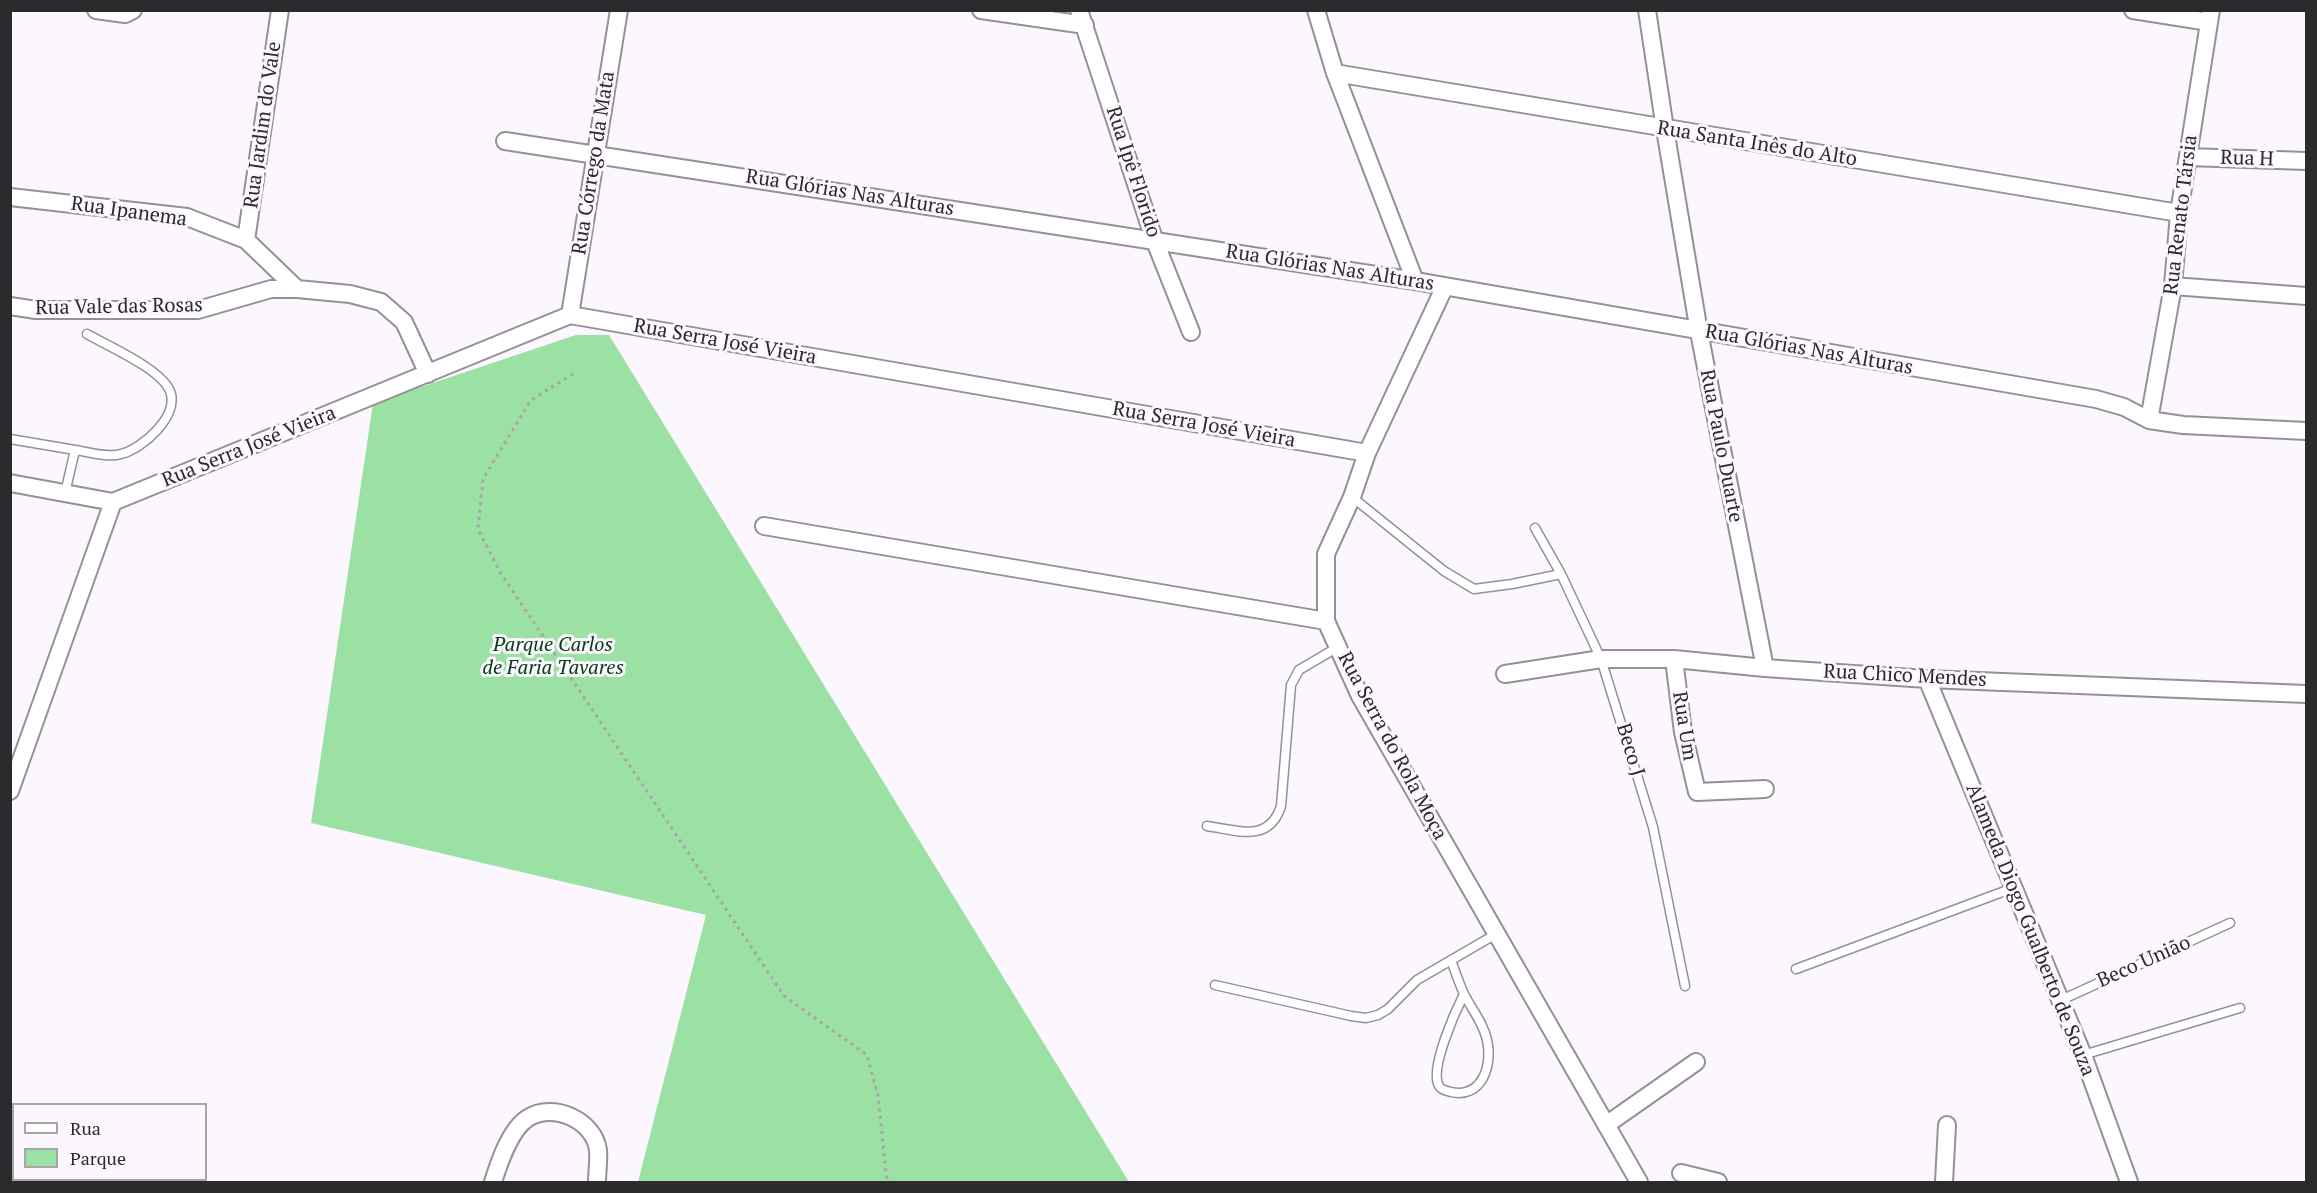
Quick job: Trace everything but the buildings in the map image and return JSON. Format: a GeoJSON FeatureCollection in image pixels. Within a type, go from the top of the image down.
{"type":"FeatureCollection","features":[{"type":"Feature","properties":{"kind":"street"},"geometry":{"type":"LineString","coordinates":[[96,10],[125,14],[132,12]]}},
{"type":"Feature","properties":{"kind":"street","name":"Rua Jardim do Vale"},"geometry":{"type":"LineString","coordinates":[[246,240],[280,10]]}},
{"type":"Feature","properties":{"kind":"street","name":"Rua Córrego da Mata"},"geometry":{"type":"LineString","coordinates":[[570,315],[619,10]]}},
{"type":"Feature","properties":{"kind":"street"},"geometry":{"type":"LineString","coordinates":[[981,10],[1082,18]]}},
{"type":"Feature","properties":{"kind":"street"},"geometry":{"type":"LineString","coordinates":[[1316,10],[1335,73],[1415,281]]}},
{"type":"Feature","properties":{"kind":"street","name":"Rua Paulo Duarte"},"geometry":{"type":"LineString","coordinates":[[1647,10],[1699,332],[1765,668]]}},
{"type":"Feature","properties":{"kind":"street"},"geometry":{"type":"LineString","coordinates":[[2133,10],[2210,16]]}},
{"type":"Feature","properties":{"kind":"street","name":"Rua Renato Társia"},"geometry":{"type":"LineString","coordinates":[[2149,420],[2173,286],[2179,213],[2210,16]]}},
{"type":"Feature","properties":{"kind":"street","name":"Rua Ipê Florido"},"geometry":{"type":"LineString","coordinates":[[1082,18],[1154,239],[1191,332]]}},
{"type":"Feature","properties":{"kind":"street","name":"Rua Santa Inês do Alto"},"geometry":{"type":"LineString","coordinates":[[1335,73],[2179,213]]}},
{"type":"Feature","properties":{"kind":"street","name":"Rua Glórias Nas Alturas"},"geometry":{"type":"LineString","coordinates":[[505,141],[1154,239],[1445,286],[1699,332],[2096,399],[2124,407],[2149,420],[2183,425],[2307,430]]}},
{"type":"Feature","properties":{"kind":"street","name":"Rua H"},"geometry":{"type":"LineString","coordinates":[[2188,157],[2307,161]]}},
{"type":"Feature","properties":{"kind":"street","name":"Rua Ipanema"},"geometry":{"type":"LineString","coordinates":[[10,197],[187,217],[246,240],[297,289]]}},
{"type":"Feature","properties":{"kind":"street","name":"Rua Serra do Rola Moça"},"geometry":{"type":"LineString","coordinates":[[1445,286],[1367,453],[1352,496],[1326,555],[1326,621],[1360,696],[1639,1182]]}},
{"type":"Feature","properties":{"kind":"street"},"geometry":{"type":"LineString","coordinates":[[2173,286],[2307,296]]}},
{"type":"Feature","properties":{"kind":"street","name":"Rua Vale das Rosas"},"geometry":{"type":"LineString","coordinates":[[10,306],[36,310],[198,310],[271,289],[350,294],[381,302],[404,322],[429,374]]}},
{"type":"Feature","properties":{"kind":"street","name":"Rua Serra José Vieira"},"geometry":{"type":"LineString","coordinates":[[113,502],[570,315],[1367,453]]}},
{"type":"Feature","properties":{"kind":"street"},"geometry":{"type":"LineString","coordinates":[[10,483],[113,502],[10,792]]}},
{"type":"Feature","properties":{"kind":"street"},"geometry":{"type":"LineString","coordinates":[[764,526],[1326,621]]}},
{"type":"Feature","properties":{"kind":"street","name":"Rua Chico Mendes"},"geometry":{"type":"LineString","coordinates":[[1505,674],[1601,659],[1674,659],[1765,668],[1927,679],[2307,694]]}},
{"type":"Feature","properties":{"kind":"street","name":"Rua Um"},"geometry":{"type":"LineString","coordinates":[[1674,659],[1683,732],[1697,792],[1765,789]]}},
{"type":"Feature","properties":{"kind":"street","name":"Alameda Diogo Gualberto de Souza"},"geometry":{"type":"LineString","coordinates":[[1927,679],[2059,1001],[2083,1054],[2129,1182]]}},
{"type":"Feature","properties":{"kind":"street"},"geometry":{"type":"LineString","coordinates":[[1606,1125],[1696,1062]]}},
{"type":"Feature","properties":{"kind":"street"},"geometry":{"type":"LineString","coordinates":[[493,1182],[503,1149],[526,1119],[543,1111],[569,1116],[590,1129],[598,1149],[597,1182]]}},
{"type":"Feature","properties":{"kind":"street"},"geometry":{"type":"LineString","coordinates":[[1944,1182],[1947,1125]]}},
{"type":"Feature","properties":{"kind":"street"},"geometry":{"type":"LineString","coordinates":[[1682,1173],[1718,1182]]}},
{"type":"Feature","properties":{"kind":"lane"},"geometry":{"type":"LineString","coordinates":[[10,439],[120,455],[140,446],[155,433],[168,413],[171,401],[170,392],[164,382],[150,370],[87,334]]}},
{"type":"Feature","properties":{"kind":"lane"},"geometry":{"type":"LineString","coordinates":[[65,493],[75,450]]}},
{"type":"Feature","properties":{"kind":"lane"},"geometry":{"type":"LineString","coordinates":[[1352,496],[1444,571],[1474,589],[1561,574]]}},
{"type":"Feature","properties":{"kind":"lane","name":"Beco J"},"geometry":{"type":"LineString","coordinates":[[1535,528],[1561,574],[1601,659],[1653,827],[1685,986]]}},
{"type":"Feature","properties":{"kind":"lane"},"geometry":{"type":"LineString","coordinates":[[1207,826],[1252,832],[1270,826],[1277,818],[1281,806],[1289,695],[1294,676],[1299,670],[1338,647]]}},
{"type":"Feature","properties":{"kind":"lane"},"geometry":{"type":"LineString","coordinates":[[1796,969],[2013,888]]}},
{"type":"Feature","properties":{"kind":"lane","name":"Beco União"},"geometry":{"type":"LineString","coordinates":[[2059,1001],[2230,923]]}},
{"type":"Feature","properties":{"kind":"lane"},"geometry":{"type":"LineString","coordinates":[[1215,985],[1366,1018],[1388,1009],[1418,980],[1496,934]]}},
{"type":"Feature","properties":{"kind":"lane"},"geometry":{"type":"LineString","coordinates":[[1451,960],[1464,994],[1480,1019],[1487,1041],[1488,1058],[1484,1076],[1478,1087],[1470,1092],[1459,1094],[1445,1091],[1439,1086],[1437,1075],[1440,1054],[1452,1017],[1464,994]]}},
{"type":"Feature","properties":{"kind":"lane"},"geometry":{"type":"LineString","coordinates":[[2083,1054],[2240,1008]]}},
{"type":"Feature","properties":{"kind":"path"},"geometry":{"type":"LineString","coordinates":[[573,374],[531,400],[483,479],[478,529],[500,572],[784,996],[867,1055],[878,1096],[887,1182]]}},
{"type":"Feature","properties":{"kind":"green space","name":"Parque Carlos de Faria Tavares"},"geometry":{"type":"Polygon","coordinates":[[[576,335],[609,335],[1129,1182],[638,1182],[706,915],[311,823],[373,403],[576,335]]]}}]}
